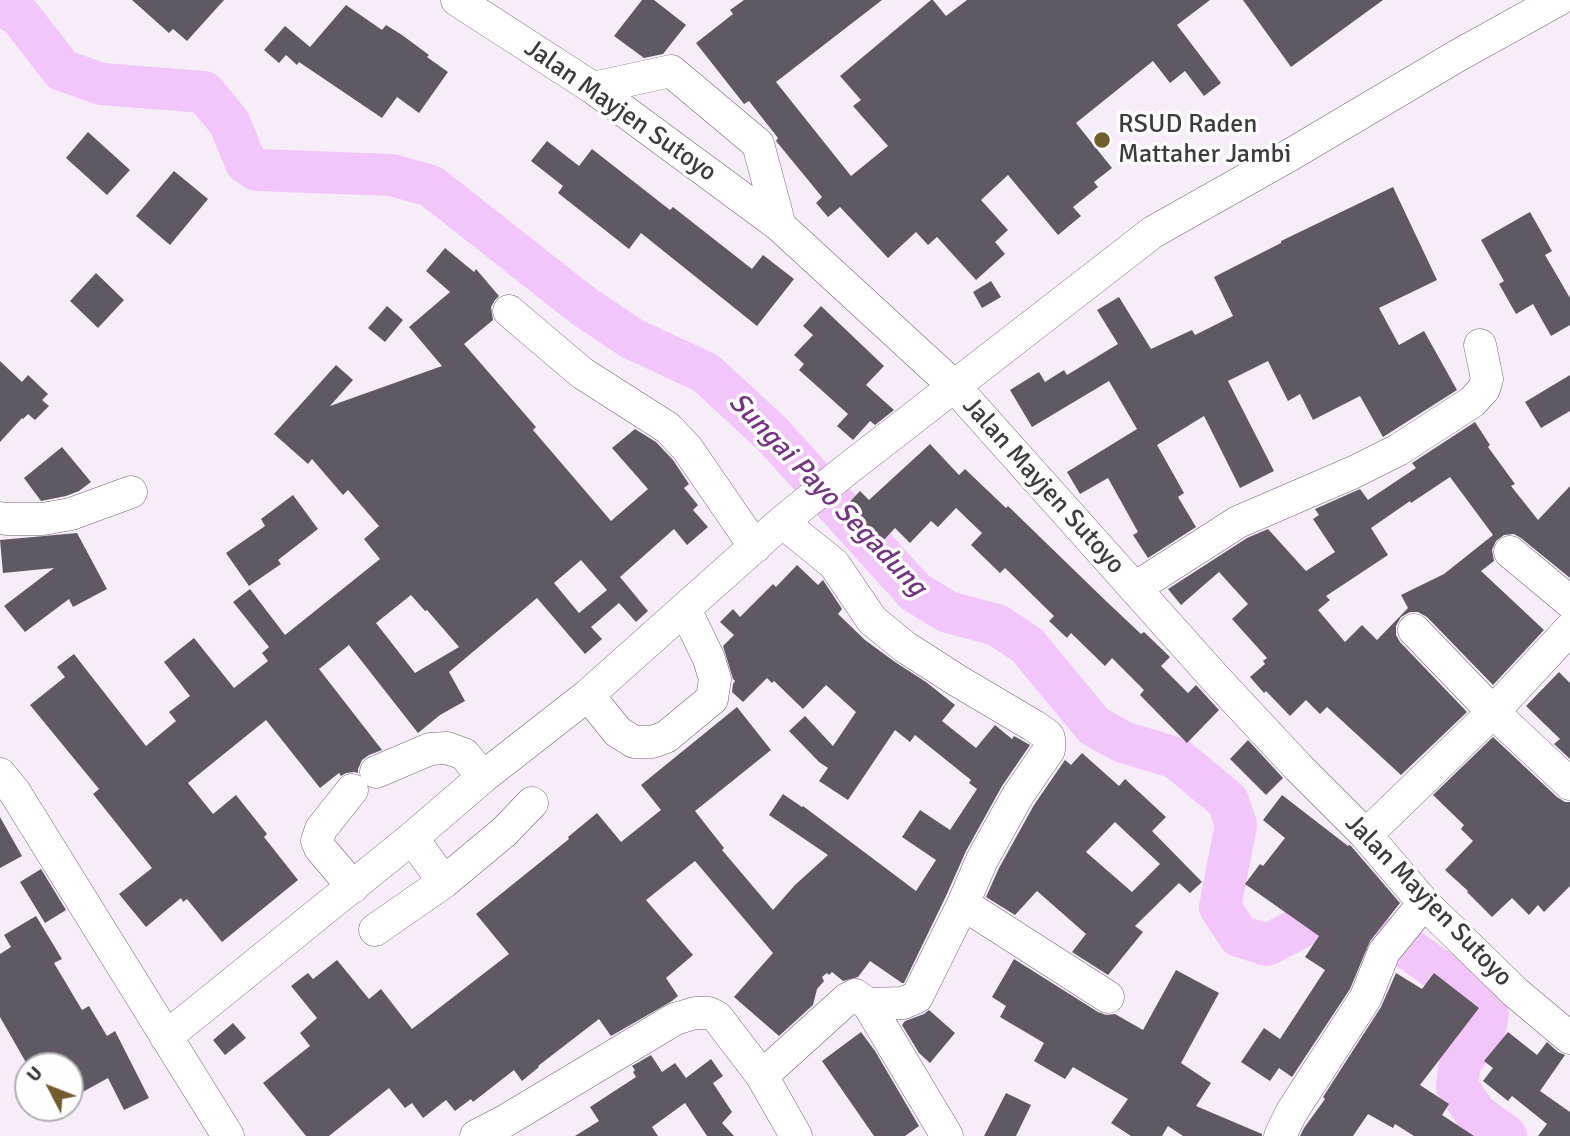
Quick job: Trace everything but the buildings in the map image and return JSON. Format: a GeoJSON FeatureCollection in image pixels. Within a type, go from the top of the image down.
{"type":"FeatureCollection","features":[{"type":"Feature","properties":{"kind":"street","name":"Jalan Mayjen Sutoyo"},"geometry":{"type":"LineString","coordinates":[[457,0],[593,88],[780,226],[954,386],[1215,678],[1366,835],[1424,903],[1515,992],[1570,1038]]}},
{"type":"Feature","properties":{"kind":"street"},"geometry":{"type":"LineString","coordinates":[[166,1037],[353,887],[483,777],[588,695],[790,516],[845,471],[1153,232],[1558,0]]}},
{"type":"Feature","properties":{"kind":"street"},"geometry":{"type":"LineString","coordinates":[[593,88],[671,71],[758,144],[780,226]]}},
{"type":"Feature","properties":{"kind":"street"},"geometry":{"type":"LineString","coordinates":[[509,311],[582,373],[668,428],[687,448],[755,547]]}},
{"type":"Feature","properties":{"kind":"street"},"geometry":{"type":"LineString","coordinates":[[1135,588],[1238,522],[1398,450],[1472,402],[1484,389],[1487,379],[1480,345]]}},
{"type":"Feature","properties":{"kind":"street"},"geometry":{"type":"LineString","coordinates":[[0,518],[43,519],[71,514],[131,492]]}},
{"type":"Feature","properties":{"kind":"street"},"geometry":{"type":"LineString","coordinates":[[790,516],[834,565],[872,620],[905,647],[1034,726],[1049,738],[1049,750],[1018,795],[988,849],[917,997],[903,1003],[868,1003]]}},
{"type":"Feature","properties":{"kind":"street"},"geometry":{"type":"LineString","coordinates":[[1510,552],[1570,602]]}},
{"type":"Feature","properties":{"kind":"street"},"geometry":{"type":"LineString","coordinates":[[588,695],[618,732],[634,742],[652,742],[666,737],[712,699],[715,679],[709,659],[685,609]]}},
{"type":"Feature","properties":{"kind":"street"},"geometry":{"type":"LineString","coordinates":[[1366,835],[1493,712],[1570,629]]}},
{"type":"Feature","properties":{"kind":"street"},"geometry":{"type":"LineString","coordinates":[[1414,630],[1493,712],[1570,784]]}},
{"type":"Feature","properties":{"kind":"street"},"geometry":{"type":"LineString","coordinates":[[353,887],[317,841],[321,829],[364,781],[430,749],[447,748],[464,754],[483,777]]}},
{"type":"Feature","properties":{"kind":"street"},"geometry":{"type":"LineString","coordinates":[[0,774],[14,791],[228,1136]]}},
{"type":"Feature","properties":{"kind":"street"},"geometry":{"type":"LineString","coordinates":[[375,930],[444,881],[504,832],[532,803]]}},
{"type":"Feature","properties":{"kind":"street"},"geometry":{"type":"LineString","coordinates":[[412,838],[444,881]]}},
{"type":"Feature","properties":{"kind":"street"},"geometry":{"type":"LineString","coordinates":[[1280,1136],[1291,1113],[1366,997],[1390,943],[1424,903]]}},
{"type":"Feature","properties":{"kind":"street"},"geometry":{"type":"LineString","coordinates":[[963,904],[1108,997]]}},
{"type":"Feature","properties":{"kind":"street"},"geometry":{"type":"LineString","coordinates":[[762,1076],[847,999],[855,995],[868,1003],[947,1136]]}},
{"type":"Feature","properties":{"kind":"street"},"geometry":{"type":"LineString","coordinates":[[476,1136],[509,1128],[675,1019],[695,1013],[709,1013],[718,1017],[762,1076],[796,1136]]}},
{"type":"Feature","properties":{"kind":"waterway","name":"Sungai Payo Segadung"},"geometry":{"type":"LineString","coordinates":[[0,4],[20,16],[62,70],[101,84],[204,92],[229,122],[246,163],[257,170],[392,175],[431,186],[582,305],[631,338],[706,373],[772,434],[915,592],[948,612],[997,625],[1027,645],[1094,726],[1123,742],[1176,758],[1228,801],[1236,825],[1220,907],[1239,936],[1267,945],[1313,921],[1330,917],[1409,949],[1480,1000],[1488,1013],[1485,1029],[1460,1063],[1457,1086],[1476,1114],[1506,1136]]}},
{"type":"Feature","properties":{"kind":"place","name":"RSUD Raden Mattaher Jambi"},"geometry":{"type":"Point","coordinates":[1102,140]}}]}
